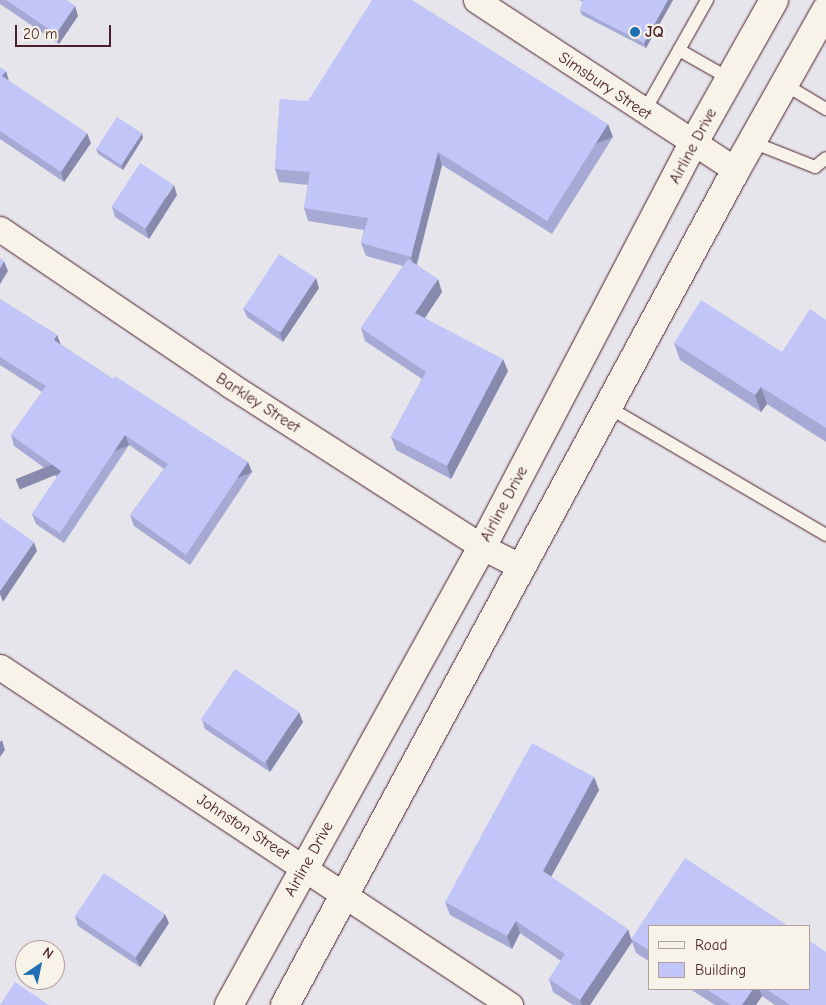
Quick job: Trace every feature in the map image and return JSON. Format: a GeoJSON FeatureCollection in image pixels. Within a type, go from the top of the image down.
{"type":"FeatureCollection","features":[{"type":"Feature","properties":{"kind":"main road","name":"Airline Drive"},"geometry":{"type":"LineString","coordinates":[[229,1005],[482,547],[693,144],[774,0]]}},
{"type":"Feature","properties":{"kind":"main road"},"geometry":{"type":"LineString","coordinates":[[285,1005],[736,170],[826,10]]}},
{"type":"Feature","properties":{"kind":"street","name":"Simsbury Street"},"geometry":{"type":"LineString","coordinates":[[476,0],[644,112],[736,170]]}},
{"type":"Feature","properties":{"kind":"street","name":"Barkley Street"},"geometry":{"type":"LineString","coordinates":[[0,229],[230,385],[482,547],[522,567]]}},
{"type":"Feature","properties":{"kind":"street","name":"Johnston Street"},"geometry":{"type":"LineString","coordinates":[[0,667],[510,1005]]}},
{"type":"Feature","properties":{"kind":"lane"},"geometry":{"type":"LineString","coordinates":[[644,112],[708,0]]}},
{"type":"Feature","properties":{"kind":"lane"},"geometry":{"type":"LineString","coordinates":[[679,50],[730,79]]}},
{"type":"Feature","properties":{"kind":"lane"},"geometry":{"type":"LineString","coordinates":[[784,84],[826,109]]}},
{"type":"Feature","properties":{"kind":"lane"},"geometry":{"type":"LineString","coordinates":[[752,142],[815,167],[826,158]]}},
{"type":"Feature","properties":{"kind":"lane"},"geometry":{"type":"LineString","coordinates":[[608,407],[826,535]]}},
{"type":"Feature","properties":{"kind":"building"},"geometry":{"type":"Polygon","coordinates":[[[6,0],[66,0],[75,6],[56,34],[6,0]]]}},
{"type":"Feature","properties":{"kind":"building"},"geometry":{"type":"Polygon","coordinates":[[[372,0],[412,0],[608,124],[547,221],[438,152],[411,257],[361,243],[368,218],[304,208],[310,172],[275,169],[280,99],[308,101],[372,0]]]}},
{"type":"Feature","properties":{"kind":"building","name":"JQ"},"geometry":{"type":"Polygon","coordinates":[[[583,0],[668,0],[644,43],[580,10],[583,0]]]}},
{"type":"Feature","properties":{"kind":"building"},"geometry":{"type":"Polygon","coordinates":[[[0,67],[6,71],[2,76],[87,133],[61,172],[0,131],[0,67]]]}},
{"type":"Feature","properties":{"kind":"building"},"geometry":{"type":"Polygon","coordinates":[[[117,117],[142,133],[121,165],[96,149],[117,117]]]}},
{"type":"Feature","properties":{"kind":"building"},"geometry":{"type":"Polygon","coordinates":[[[140,163],[174,185],[145,228],[112,207],[140,163]]]}},
{"type":"Feature","properties":{"kind":"building"},"geometry":{"type":"Polygon","coordinates":[[[279,254],[316,278],[280,332],[244,309],[279,254]]]}},
{"type":"Feature","properties":{"kind":"building"},"geometry":{"type":"Polygon","coordinates":[[[0,258],[4,261],[0,268],[0,258]]]}},
{"type":"Feature","properties":{"kind":"building"},"geometry":{"type":"Polygon","coordinates":[[[408,259],[438,279],[415,313],[503,359],[447,466],[391,437],[426,372],[361,328],[408,259]]]}},
{"type":"Feature","properties":{"kind":"building"},"geometry":{"type":"Polygon","coordinates":[[[0,299],[57,335],[54,340],[113,379],[115,376],[248,462],[186,555],[130,515],[168,464],[125,435],[60,533],[32,514],[61,471],[11,435],[46,386],[0,357],[0,299]]]}},
{"type":"Feature","properties":{"kind":"building"},"geometry":{"type":"Polygon","coordinates":[[[701,300],[782,352],[810,309],[826,320],[826,428],[761,387],[755,395],[674,343],[701,300]]]}},
{"type":"Feature","properties":{"kind":"building"},"geometry":{"type":"Polygon","coordinates":[[[0,518],[34,542],[0,591],[0,518]]]}},
{"type":"Feature","properties":{"kind":"building"},"geometry":{"type":"Polygon","coordinates":[[[235,669],[299,712],[265,763],[201,720],[235,669]]]}},
{"type":"Feature","properties":{"kind":"building"},"geometry":{"type":"Polygon","coordinates":[[[532,743],[594,777],[543,871],[628,929],[580,1000],[549,979],[565,954],[516,921],[507,936],[445,902],[532,743]]]}},
{"type":"Feature","properties":{"kind":"building"},"geometry":{"type":"Polygon","coordinates":[[[685,858],[786,925],[648,925],[648,950],[631,939],[685,858]]]}},
{"type":"Feature","properties":{"kind":"building"},"geometry":{"type":"Polygon","coordinates":[[[104,873],[165,914],[135,957],[75,916],[104,873]]]}},
{"type":"Feature","properties":{"kind":"building"},"geometry":{"type":"Polygon","coordinates":[[[811,942],[826,952],[826,1005],[790,1005],[768,990],[811,990],[811,942]]]}},
{"type":"Feature","properties":{"kind":"building"},"geometry":{"type":"Polygon","coordinates":[[[15,982],[15,990],[27,990],[49,1005],[0,1005],[15,982]]]}},
{"type":"Feature","properties":{"kind":"building"},"geometry":{"type":"Polygon","coordinates":[[[708,990],[752,990],[742,1005],[731,1005],[708,990]]]}},
{"type":"Feature","properties":{"kind":"place","name":"JQ"},"geometry":{"type":"Point","coordinates":[635,32]}}]}
